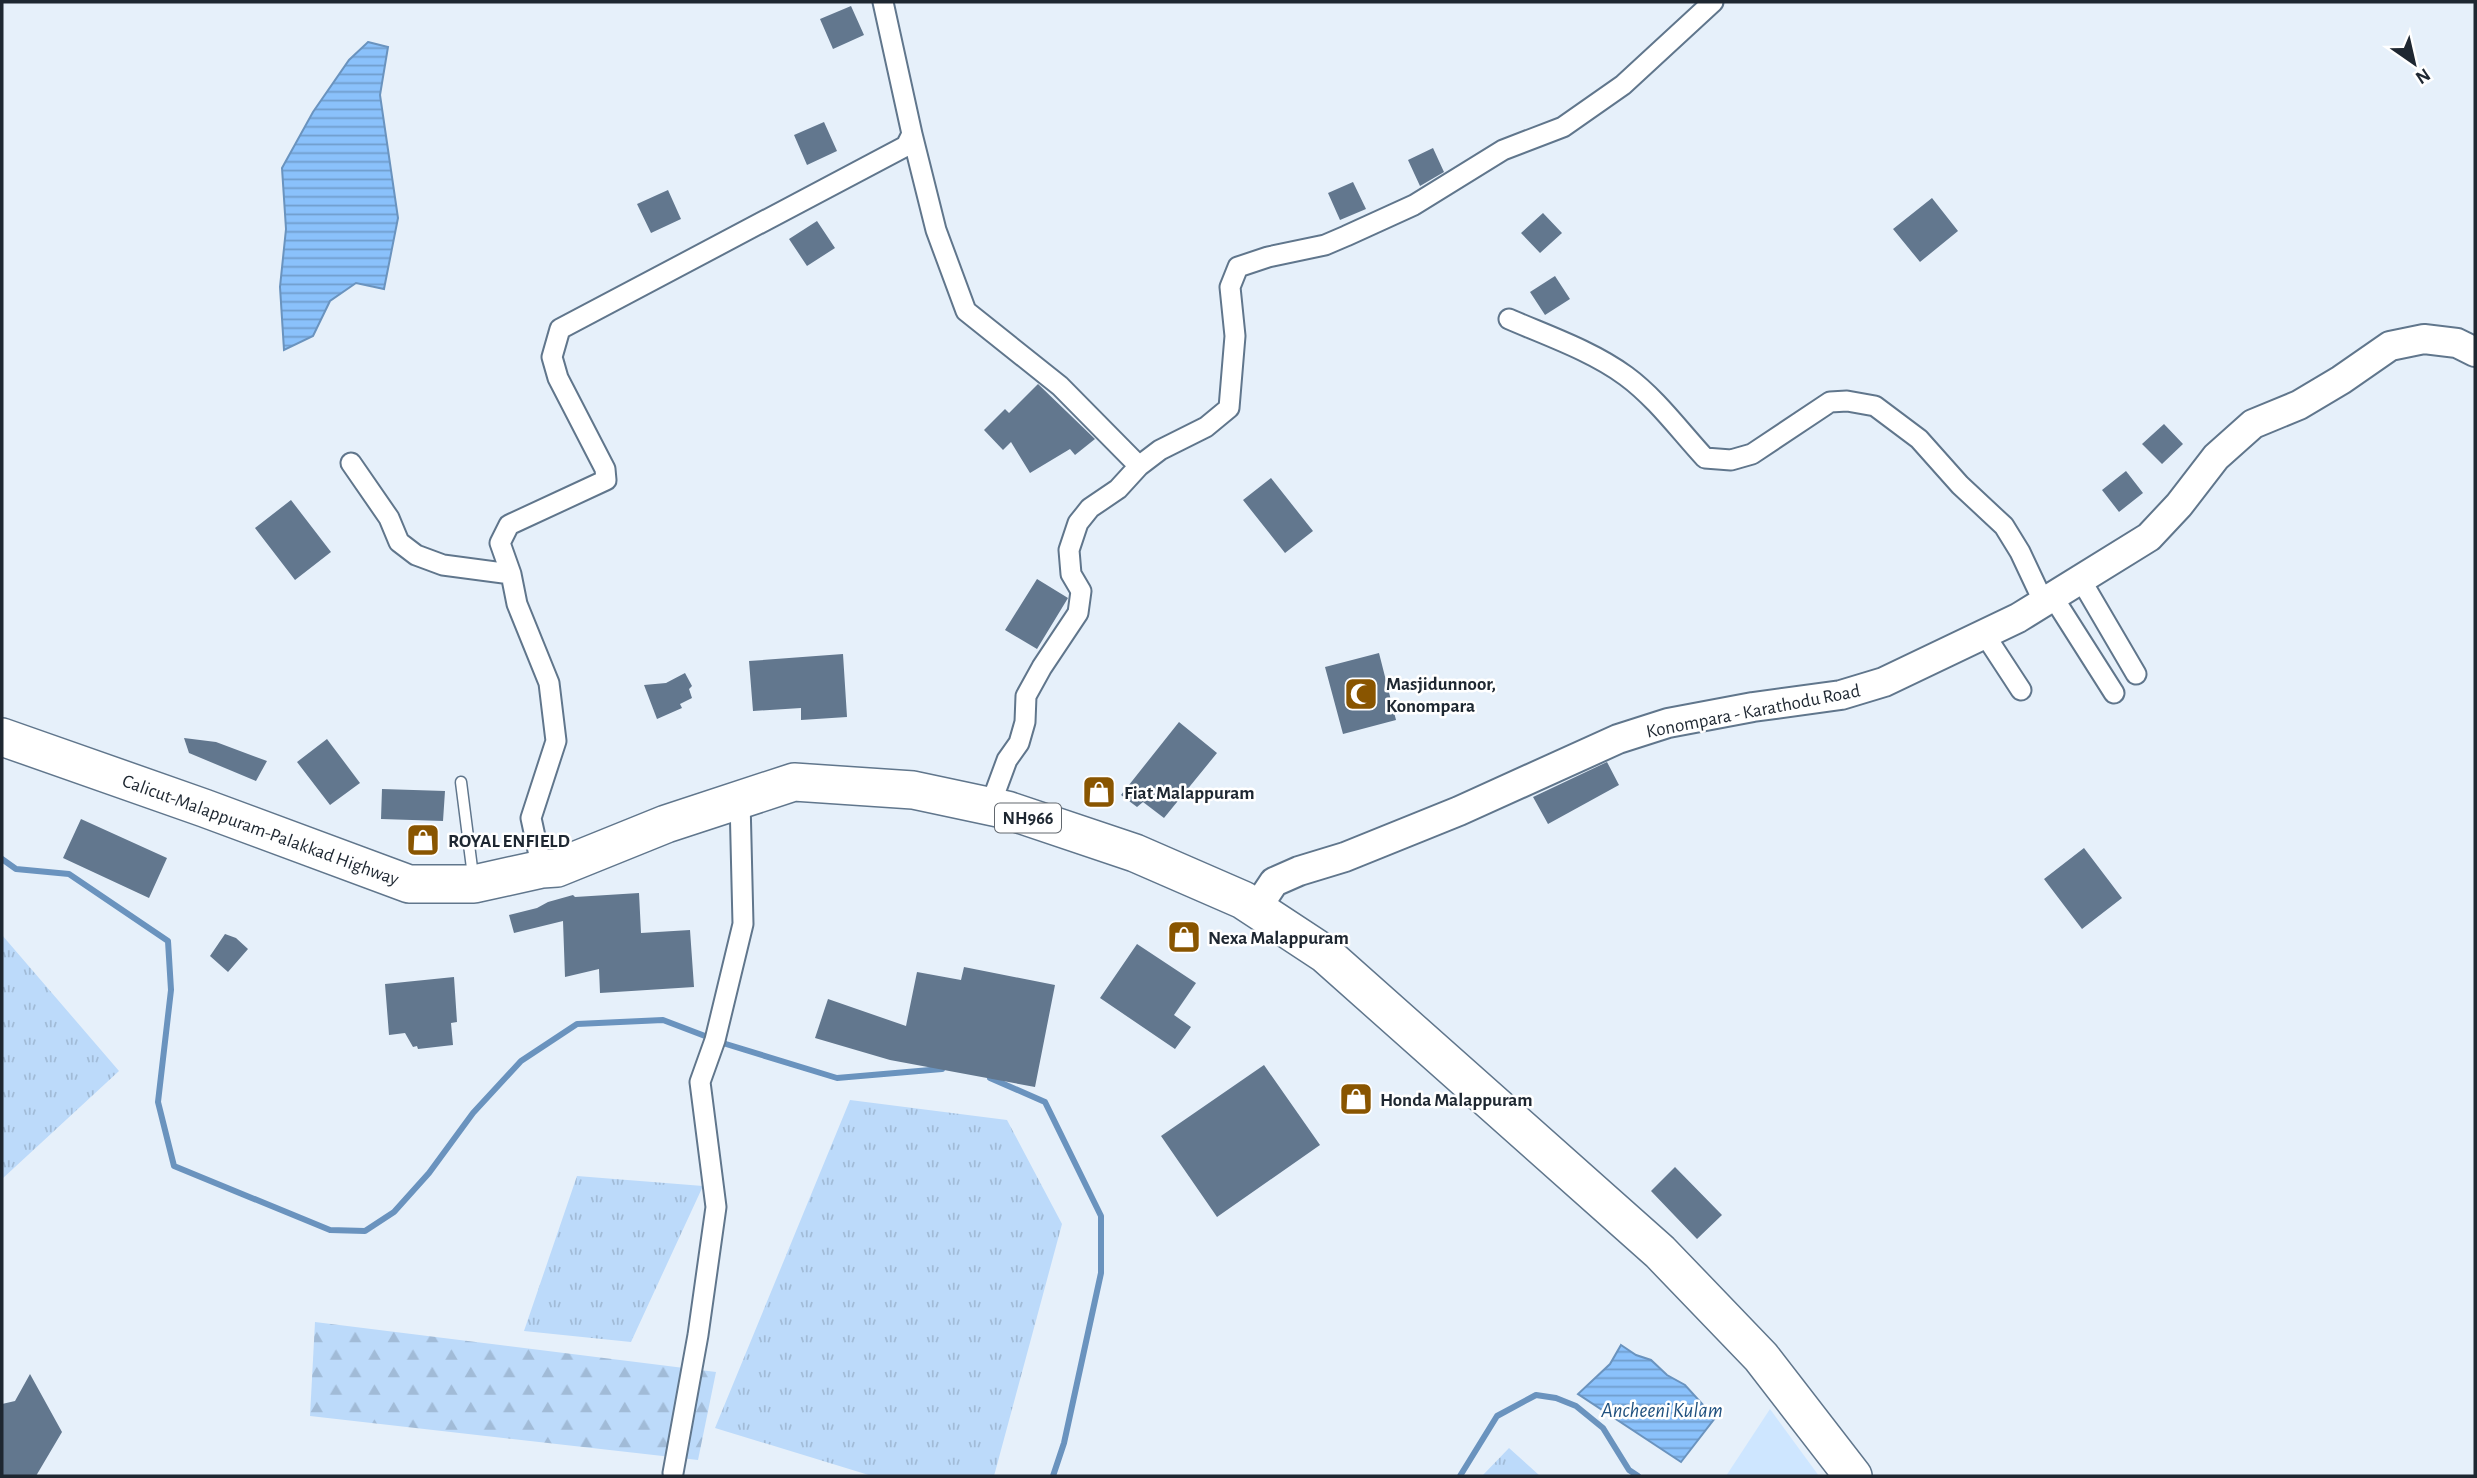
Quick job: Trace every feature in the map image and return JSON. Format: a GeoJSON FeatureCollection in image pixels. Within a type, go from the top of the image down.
{"type":"FeatureCollection","features":[{"type":"Feature","properties":{"kind":"highway","name":"Calicut-Malappuram-Palakkad Highway"},"geometry":{"type":"LineString","coordinates":[[2,737],[191,803],[409,884],[474,884],[542,869],[557,869],[666,824],[794,782],[913,790],[990,806],[1135,853],[1254,896],[1325,954],[1660,1252],[1761,1357],[1853,1476]]}},
{"type":"Feature","properties":{"kind":"main road","name":"Konompara - Karathodu Road"},"geometry":{"type":"LineString","coordinates":[[1254,896],[1299,871],[1345,857],[1424,825],[1618,738],[1704,715],[1842,695],[1884,682],[1985,635],[2048,600],[2149,537],[2179,505],[2216,457],[2253,424],[2299,405],[2390,346],[2424,339],[2457,343],[2475,352]]}},
{"type":"Feature","properties":{"kind":"street"},"geometry":{"type":"LineString","coordinates":[[883,2],[936,230],[967,311],[1060,386],[1139,466]]}},
{"type":"Feature","properties":{"kind":"street"},"geometry":{"type":"LineString","coordinates":[[990,806],[999,777],[1019,743],[1025,722],[1026,696],[1078,613],[1081,591],[1071,574],[1069,550],[1078,523],[1090,508],[1118,489],[1139,466],[1160,450],[1206,427],[1229,408],[1235,336],[1230,287],[1238,267],[1268,257],[1325,245],[1414,205],[1503,150],[1563,128],[1623,85],[1713,2]]}},
{"type":"Feature","properties":{"kind":"street"},"geometry":{"type":"LineString","coordinates":[[542,869],[531,818],[556,741],[549,683],[517,604],[511,574],[500,543],[509,525],[606,481],[605,469],[558,378],[552,357],[560,329],[906,146],[912,134]]}},
{"type":"Feature","properties":{"kind":"street"},"geometry":{"type":"LineString","coordinates":[[1509,319],[1575,347],[1627,376],[1705,458],[1731,460],[1752,454],[1829,402],[1847,401],[1875,406],[1919,439],[1960,485],[2004,526],[2048,600],[2114,693]]}},
{"type":"Feature","properties":{"kind":"street"},"geometry":{"type":"LineString","coordinates":[[351,463],[389,518],[399,542],[416,555],[443,565],[511,574]]}},
{"type":"Feature","properties":{"kind":"street"},"geometry":{"type":"LineString","coordinates":[[2081,580],[2136,674]]}},
{"type":"Feature","properties":{"kind":"street"},"geometry":{"type":"LineString","coordinates":[[1985,635],[2021,690]]}},
{"type":"Feature","properties":{"kind":"street"},"geometry":{"type":"LineString","coordinates":[[673,1473],[698,1335],[716,1207],[700,1082],[724,1005],[743,924],[740,800]]}},
{"type":"Feature","properties":{"kind":"lane"},"geometry":{"type":"LineString","coordinates":[[461,782],[474,884]]}},
{"type":"Feature","properties":{"kind":"shaded area"},"geometry":{"type":"Polygon","coordinates":[[[1770,1409],[1819,1476],[1726,1476],[1770,1409]]]}},
{"type":"Feature","properties":{"kind":"green space"},"geometry":{"type":"Polygon","coordinates":[[[2,935],[119,1071],[2,1179],[2,935]]]}},
{"type":"Feature","properties":{"kind":"green space"},"geometry":{"type":"Polygon","coordinates":[[[850,1100],[1007,1120],[1062,1224],[994,1476],[872,1476],[715,1428],[850,1100]]]}},
{"type":"Feature","properties":{"kind":"green space"},"geometry":{"type":"Polygon","coordinates":[[[577,1176],[703,1186],[631,1342],[524,1331],[577,1176]]]}},
{"type":"Feature","properties":{"kind":"green space"},"geometry":{"type":"Polygon","coordinates":[[[315,1322],[716,1372],[698,1460],[310,1416],[315,1322]]]}},
{"type":"Feature","properties":{"kind":"green space"},"geometry":{"type":"Polygon","coordinates":[[[1509,1448],[1539,1475],[1543,1476],[1482,1476],[1509,1448]]]}},
{"type":"Feature","properties":{"kind":"water"},"geometry":{"type":"Polygon","coordinates":[[[368,42],[388,47],[380,95],[398,218],[384,289],[356,283],[330,301],[313,336],[284,350],[280,287],[286,229],[282,168],[313,112],[349,60],[368,42]]]}},
{"type":"Feature","properties":{"kind":"water","name":"Ancheeni Kulam"},"geometry":{"type":"Polygon","coordinates":[[[1621,1345],[1636,1355],[1651,1360],[1667,1375],[1685,1385],[1715,1418],[1681,1462],[1578,1394],[1610,1364],[1621,1345]]]}},
{"type":"Feature","properties":{"kind":"building"},"geometry":{"type":"Polygon","coordinates":[[[851,6],[864,35],[833,49],[820,19],[851,6]]]}},
{"type":"Feature","properties":{"kind":"building"},"geometry":{"type":"Polygon","coordinates":[[[824,122],[837,151],[807,165],[794,135],[824,122]]]}},
{"type":"Feature","properties":{"kind":"building"},"geometry":{"type":"Polygon","coordinates":[[[1433,148],[1444,172],[1420,186],[1408,160],[1433,148]]]}},
{"type":"Feature","properties":{"kind":"building"},"geometry":{"type":"Polygon","coordinates":[[[1353,182],[1366,209],[1340,220],[1328,193],[1353,182]]]}},
{"type":"Feature","properties":{"kind":"building"},"geometry":{"type":"Polygon","coordinates":[[[668,190],[681,219],[651,233],[637,204],[668,190]]]}},
{"type":"Feature","properties":{"kind":"building"},"geometry":{"type":"Polygon","coordinates":[[[1932,198],[1958,231],[1920,262],[1893,229],[1932,198]]]}},
{"type":"Feature","properties":{"kind":"building"},"geometry":{"type":"Polygon","coordinates":[[[1543,213],[1562,233],[1540,253],[1521,233],[1543,213]]]}},
{"type":"Feature","properties":{"kind":"building"},"geometry":{"type":"Polygon","coordinates":[[[817,221],[835,248],[807,266],[789,239],[817,221]]]}},
{"type":"Feature","properties":{"kind":"building"},"geometry":{"type":"Polygon","coordinates":[[[1555,276],[1570,299],[1545,315],[1530,292],[1555,276]]]}},
{"type":"Feature","properties":{"kind":"building"},"geometry":{"type":"Polygon","coordinates":[[[1038,384],[1095,439],[1075,455],[1070,449],[1030,473],[1011,442],[1003,450],[984,430],[1005,409],[1009,413],[1038,384]]]}},
{"type":"Feature","properties":{"kind":"building"},"geometry":{"type":"Polygon","coordinates":[[[2164,424],[2183,444],[2162,464],[2142,444],[2164,424]]]}},
{"type":"Feature","properties":{"kind":"building"},"geometry":{"type":"Polygon","coordinates":[[[2126,471],[2143,493],[2119,512],[2102,490],[2126,471]]]}},
{"type":"Feature","properties":{"kind":"building"},"geometry":{"type":"Polygon","coordinates":[[[1271,478],[1313,531],[1285,553],[1243,500],[1271,478]]]}},
{"type":"Feature","properties":{"kind":"building"},"geometry":{"type":"Polygon","coordinates":[[[291,500],[331,552],[295,580],[255,528],[291,500]]]}},
{"type":"Feature","properties":{"kind":"building"},"geometry":{"type":"Polygon","coordinates":[[[1037,579],[1068,598],[1037,649],[1005,630],[1037,579]]]}},
{"type":"Feature","properties":{"kind":"building","name":"Masjidunnoor, Konompara"},"geometry":{"type":"Polygon","coordinates":[[[1379,653],[1396,720],[1343,734],[1325,667],[1379,653]]]}},
{"type":"Feature","properties":{"kind":"building"},"geometry":{"type":"Polygon","coordinates":[[[843,654],[847,717],[801,720],[801,708],[753,711],[749,661],[843,654]]]}},
{"type":"Feature","properties":{"kind":"building"},"geometry":{"type":"Polygon","coordinates":[[[685,673],[692,686],[689,689],[692,698],[680,704],[682,708],[657,719],[644,685],[666,683],[685,673]]]}},
{"type":"Feature","properties":{"kind":"building"},"geometry":{"type":"Polygon","coordinates":[[[1179,722],[1217,753],[1164,818],[1143,802],[1137,807],[1121,795],[1179,722]]]}},
{"type":"Feature","properties":{"kind":"building"},"geometry":{"type":"Polygon","coordinates":[[[184,738],[216,742],[267,761],[256,781],[189,753],[184,738]]]}},
{"type":"Feature","properties":{"kind":"building"},"geometry":{"type":"Polygon","coordinates":[[[327,739],[360,783],[330,805],[297,762],[327,739]]]}},
{"type":"Feature","properties":{"kind":"building"},"geometry":{"type":"Polygon","coordinates":[[[1607,762],[1619,785],[1548,824],[1533,797],[1607,762]]]}},
{"type":"Feature","properties":{"kind":"building"},"geometry":{"type":"Polygon","coordinates":[[[382,789],[445,791],[443,821],[381,819],[382,789]]]}},
{"type":"Feature","properties":{"kind":"building"},"geometry":{"type":"Polygon","coordinates":[[[81,819],[167,858],[149,898],[63,858],[81,819]]]}},
{"type":"Feature","properties":{"kind":"building"},"geometry":{"type":"Polygon","coordinates":[[[2084,848],[2122,898],[2082,929],[2044,879],[2084,848]]]}},
{"type":"Feature","properties":{"kind":"building"},"geometry":{"type":"Polygon","coordinates":[[[639,893],[641,933],[690,930],[694,987],[600,993],[599,969],[565,977],[563,921],[514,933],[509,915],[573,895],[639,893]]]}},
{"type":"Feature","properties":{"kind":"building"},"geometry":{"type":"Polygon","coordinates":[[[225,934],[236,938],[248,949],[228,972],[210,956],[225,934]]]}},
{"type":"Feature","properties":{"kind":"building"},"geometry":{"type":"Polygon","coordinates":[[[1137,944],[1196,983],[1174,1015],[1191,1027],[1175,1049],[1100,998],[1137,944]]]}},
{"type":"Feature","properties":{"kind":"building"},"geometry":{"type":"Polygon","coordinates":[[[964,967],[1055,985],[1035,1087],[890,1060],[815,1038],[828,999],[906,1026],[917,972],[961,980],[964,967]]]}},
{"type":"Feature","properties":{"kind":"building"},"geometry":{"type":"Polygon","coordinates":[[[454,977],[457,1022],[451,1023],[453,1045],[418,1049],[417,1046],[413,1047],[405,1033],[389,1035],[385,984],[454,977]]]}},
{"type":"Feature","properties":{"kind":"building"},"geometry":{"type":"Polygon","coordinates":[[[1264,1065],[1320,1145],[1217,1217],[1161,1136],[1264,1065]]]}},
{"type":"Feature","properties":{"kind":"building"},"geometry":{"type":"Polygon","coordinates":[[[1675,1167],[1722,1215],[1697,1239],[1651,1191],[1675,1167]]]}},
{"type":"Feature","properties":{"kind":"building"},"geometry":{"type":"Polygon","coordinates":[[[30,1374],[62,1432],[36,1476],[2,1476],[2,1404],[15,1401],[30,1374]]]}},
{"type":"Feature","properties":{"kind":"waterway"},"geometry":{"type":"LineString","coordinates":[[2,859],[16,869],[69,874],[168,941],[171,990],[158,1102],[174,1166],[330,1230],[365,1231],[394,1212],[429,1173],[473,1113],[521,1061],[577,1024],[663,1020],[726,1044],[837,1078],[942,1069]]}},
{"type":"Feature","properties":{"kind":"waterway"},"geometry":{"type":"LineString","coordinates":[[990,1078],[1045,1102],[1101,1216],[1101,1273],[1064,1443],[1053,1476]]}},
{"type":"Feature","properties":{"kind":"waterway"},"geometry":{"type":"LineString","coordinates":[[1460,1476],[1497,1416],[1536,1395],[1556,1398],[1576,1406],[1603,1428],[1629,1470],[1638,1476]]}},
{"type":"Feature","properties":{"kind":"place","name":"Masjidunnoor, Konompara"},"geometry":{"type":"Point","coordinates":[1361,694]}},
{"type":"Feature","properties":{"kind":"place","name":"Fiat Malappuram"},"geometry":{"type":"Point","coordinates":[1099,792]}},
{"type":"Feature","properties":{"kind":"place","name":"ROYAL ENFIELD"},"geometry":{"type":"Point","coordinates":[423,840]}},
{"type":"Feature","properties":{"kind":"place","name":"Nexa Malappuram"},"geometry":{"type":"Point","coordinates":[1184,937]}},
{"type":"Feature","properties":{"kind":"place","name":"Honda Malappuram"},"geometry":{"type":"Point","coordinates":[1356,1099]}}]}
